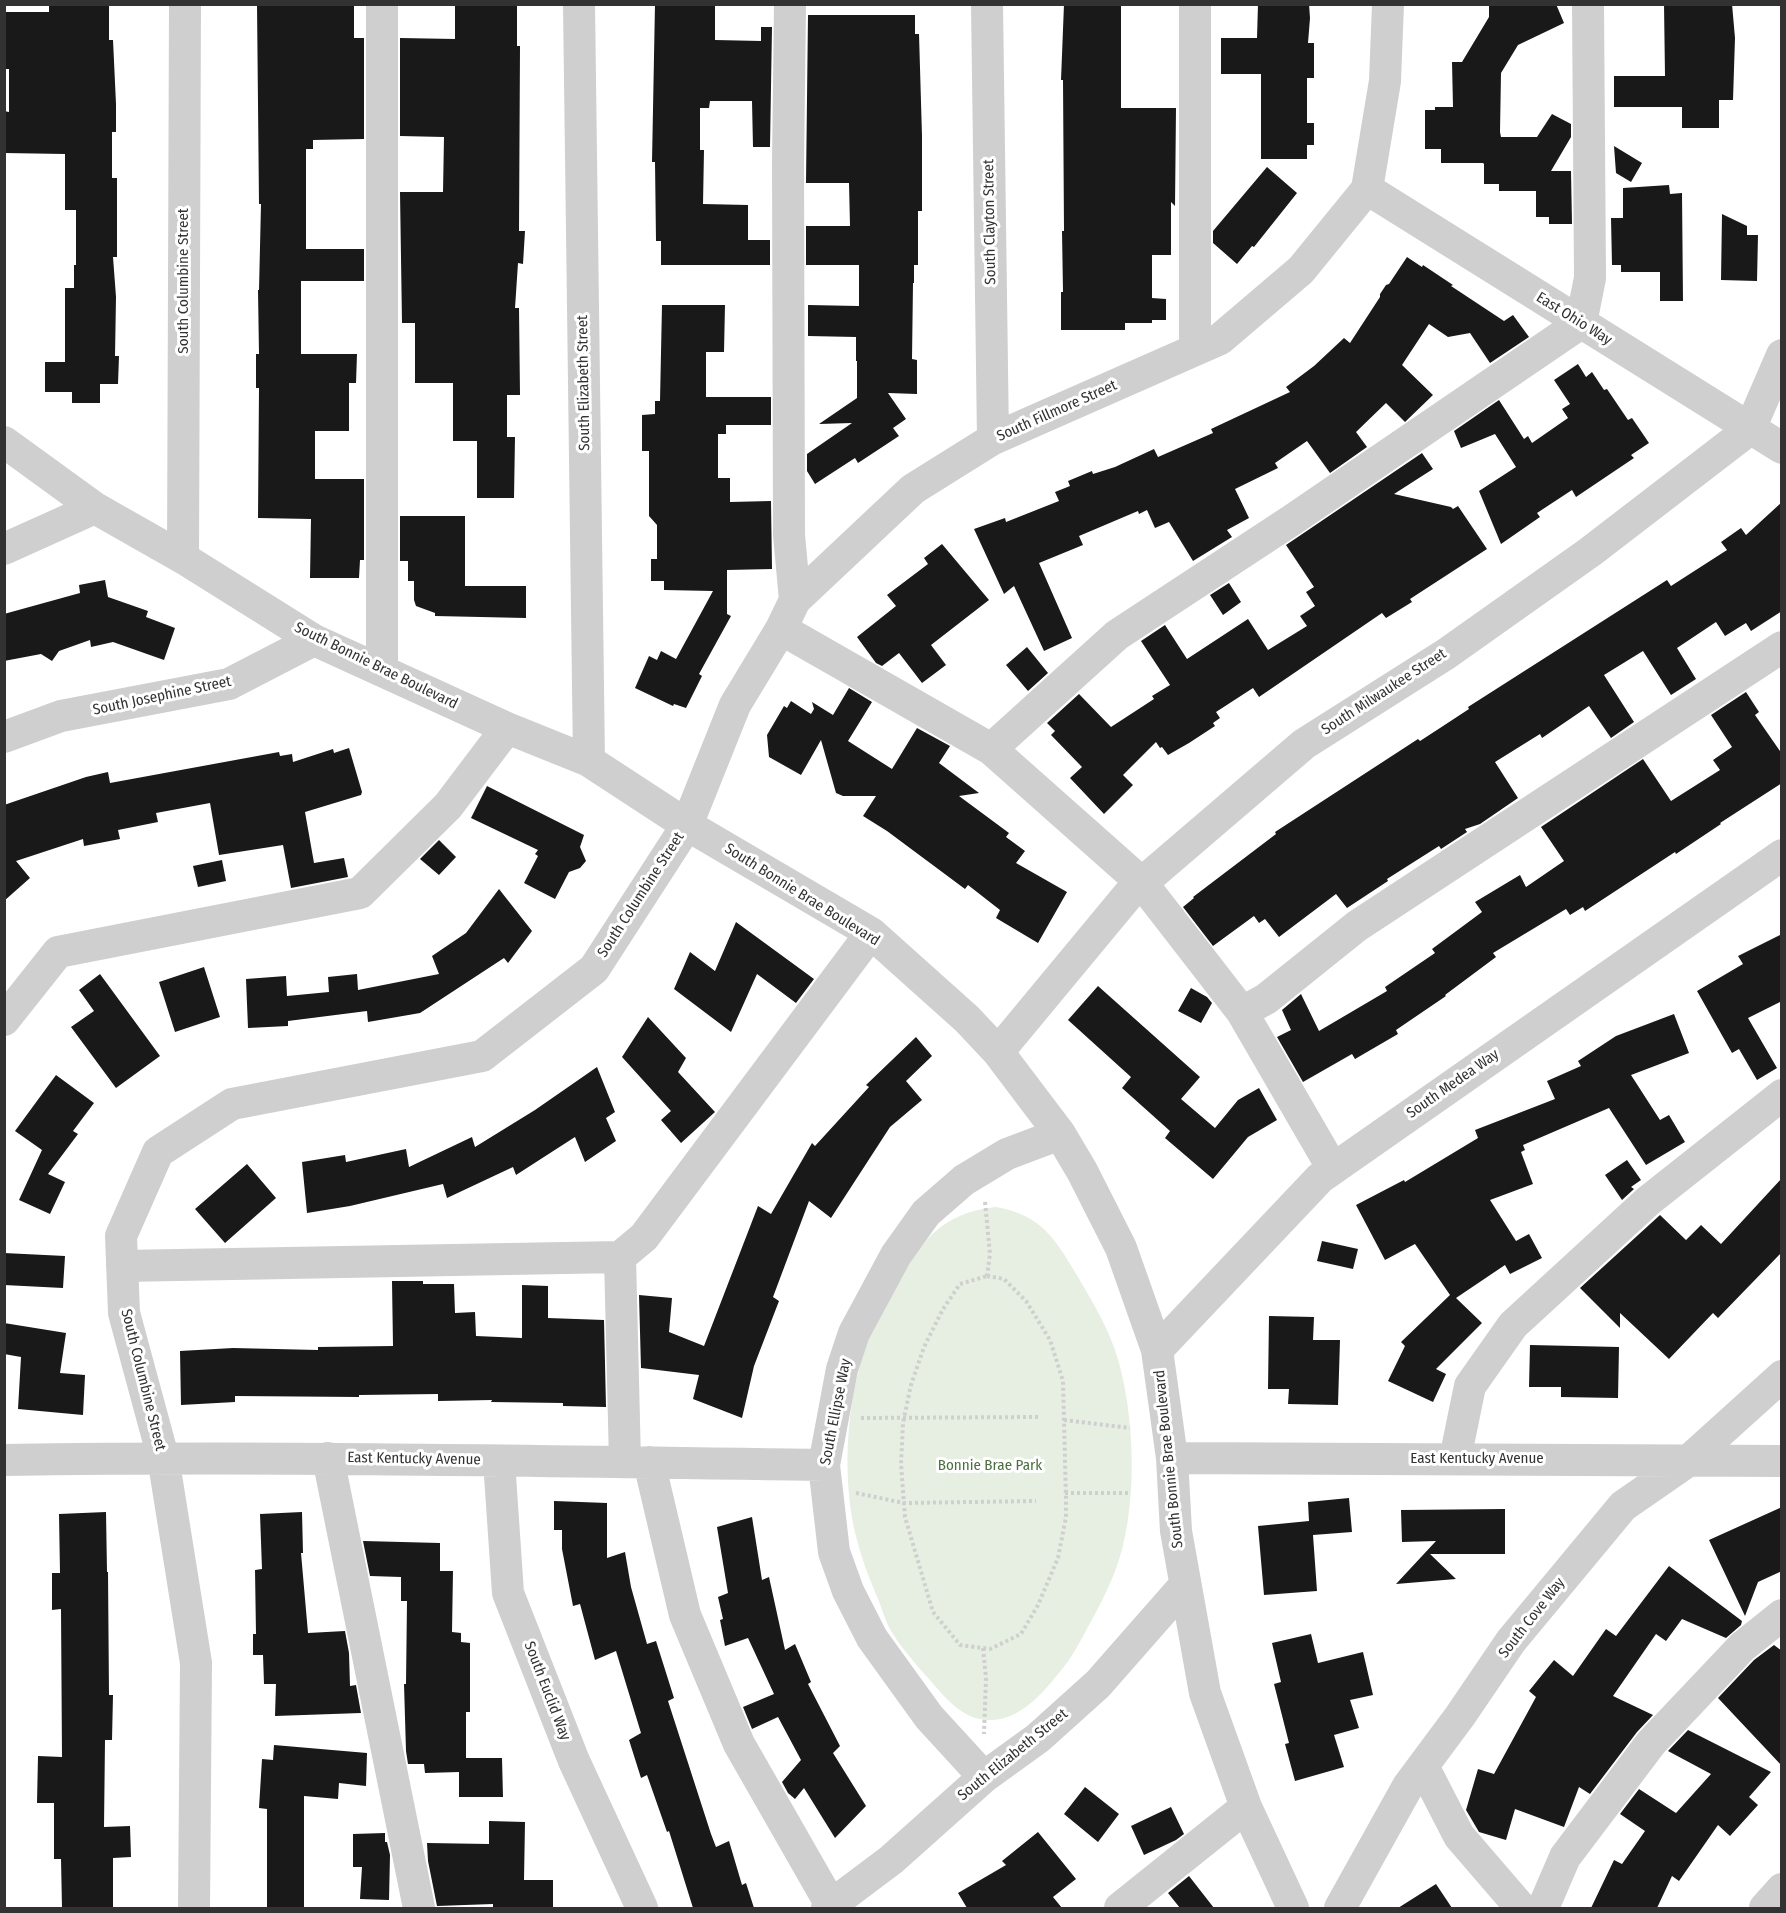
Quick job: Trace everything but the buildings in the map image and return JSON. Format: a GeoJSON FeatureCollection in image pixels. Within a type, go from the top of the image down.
{"type":"FeatureCollection","features":[{"type":"Feature","properties":{"kind":"street","name":"South Columbine Street"},"geometry":{"type":"LineString","coordinates":[[183,558],[185,4]]}},
{"type":"Feature","properties":{"kind":"street"},"geometry":{"type":"LineString","coordinates":[[382,4],[382,671]]}},
{"type":"Feature","properties":{"kind":"street","name":"South Elizabeth Street"},"geometry":{"type":"LineString","coordinates":[[579,4],[589,761]]}},
{"type":"Feature","properties":{"kind":"street"},"geometry":{"type":"LineString","coordinates":[[790,4],[789,523],[795,600]]}},
{"type":"Feature","properties":{"kind":"street","name":"South Clayton Street"},"geometry":{"type":"LineString","coordinates":[[987,4],[993,439]]}},
{"type":"Feature","properties":{"kind":"street"},"geometry":{"type":"LineString","coordinates":[[1195,4],[1195,350]]}},
{"type":"Feature","properties":{"kind":"street","name":"South Fillmore Street"},"geometry":{"type":"LineString","coordinates":[[687,825],[735,705],[795,600],[913,489],[993,439],[1220,339],[1301,270],[1367,189],[1385,81],[1388,4]]}},
{"type":"Feature","properties":{"kind":"street"},"geometry":{"type":"LineString","coordinates":[[991,749],[1117,635],[1292,520],[1581,323],[1590,278],[1588,4]]}},
{"type":"Feature","properties":{"kind":"street","name":"East Ohio Way"},"geometry":{"type":"LineString","coordinates":[[1367,189],[1782,448]]}},
{"type":"Feature","properties":{"kind":"street","name":"South Milwaukee Street"},"geometry":{"type":"LineString","coordinates":[[998,1052],[1130,894],[1304,744],[1446,654],[1523,600],[1590,552],[1750,429],[1782,355]]}},
{"type":"Feature","properties":{"kind":"street","name":"South Bonnie Brae Boulevard"},"geometry":{"type":"LineString","coordinates":[[4,442],[95,507],[183,558],[314,640],[507,728],[589,761],[687,825],[871,933],[968,1019],[998,1052],[1060,1134],[1121,1248],[1156,1350],[1172,1458],[1176,1530],[1204,1693],[1246,1807],[1293,1908]]}},
{"type":"Feature","properties":{"kind":"street"},"geometry":{"type":"LineString","coordinates":[[4,549],[95,507]]}},
{"type":"Feature","properties":{"kind":"street"},"geometry":{"type":"LineString","coordinates":[[780,629],[991,749],[1142,883],[1242,1012],[1333,1169]]}},
{"type":"Feature","properties":{"kind":"street","name":"South Josephine Street"},"geometry":{"type":"LineString","coordinates":[[4,737],[61,716],[230,684],[314,640]]}},
{"type":"Feature","properties":{"kind":"street"},"geometry":{"type":"LineString","coordinates":[[1242,1012],[1266,999],[1357,926],[1782,647]]}},
{"type":"Feature","properties":{"kind":"street"},"geometry":{"type":"LineString","coordinates":[[4,1020],[58,952],[360,892],[448,806],[507,728]]}},
{"type":"Feature","properties":{"kind":"street","name":"South Columbine Street"},"geometry":{"type":"LineString","coordinates":[[194,1908],[196,1663],[163,1457],[124,1314],[121,1236],[158,1152],[232,1104],[482,1056],[594,969],[687,825]]}},
{"type":"Feature","properties":{"kind":"street","name":"South Medea Way"},"geometry":{"type":"LineString","coordinates":[[1156,1350],[1320,1178],[1782,855]]}},
{"type":"Feature","properties":{"kind":"street"},"geometry":{"type":"LineString","coordinates":[[122,1266],[620,1257],[644,1237],[871,933]]}},
{"type":"Feature","properties":{"kind":"street"},"geometry":{"type":"LineString","coordinates":[[1455,1459],[1470,1386],[1513,1325],[1648,1201],[1782,1095]]}},
{"type":"Feature","properties":{"kind":"street","name":"South Ellipse Way"},"geometry":{"type":"LineString","coordinates":[[984,1777],[929,1717],[872,1638],[848,1591],[834,1552],[825,1476],[842,1369],[854,1333],[896,1255],[926,1213],[964,1180],[1007,1154],[1060,1134]]}},
{"type":"Feature","properties":{"kind":"street"},"geometry":{"type":"LineString","coordinates":[[620,1257],[637,1462],[685,1616],[739,1744],[829,1907]]}},
{"type":"Feature","properties":{"kind":"street","name":"South Cove Way"},"geometry":{"type":"LineString","coordinates":[[1340,1908],[1408,1786],[1460,1716],[1511,1641],[1623,1506],[1688,1461],[1782,1376]]}},
{"type":"Feature","properties":{"kind":"street","name":"East Kentucky Avenue"},"geometry":{"type":"LineString","coordinates":[[4,1460],[163,1457],[637,1462],[825,1476]]}},
{"type":"Feature","properties":{"kind":"street"},"geometry":{"type":"LineString","coordinates":[[328,1458],[419,1908]]}},
{"type":"Feature","properties":{"kind":"street","name":"East Kentucky Avenue"},"geometry":{"type":"LineString","coordinates":[[1172,1458],[1782,1461]]}},
{"type":"Feature","properties":{"kind":"street","name":"South Euclid Way"},"geometry":{"type":"LineString","coordinates":[[499,1461],[508,1593],[574,1761],[642,1908]]}},
{"type":"Feature","properties":{"kind":"street","name":"South Elizabeth Street"},"geometry":{"type":"LineString","coordinates":[[829,1907],[891,1860],[984,1777],[1038,1738],[1098,1684],[1185,1586]]}},
{"type":"Feature","properties":{"kind":"street"},"geometry":{"type":"LineString","coordinates":[[1543,1908],[1565,1857],[1651,1743],[1742,1647],[1782,1615]]}},
{"type":"Feature","properties":{"kind":"street"},"geometry":{"type":"LineString","coordinates":[[1423,1766],[1459,1836],[1521,1908]]}},
{"type":"Feature","properties":{"kind":"street"},"geometry":{"type":"LineString","coordinates":[[1120,1908],[1246,1807]]}},
{"type":"Feature","properties":{"kind":"street"},"geometry":{"type":"LineString","coordinates":[[1765,1908],[1782,1889]]}},
{"type":"Feature","properties":{"kind":"path"},"geometry":{"type":"LineString","coordinates":[[981,1170],[990,1254],[987,1276]]}},
{"type":"Feature","properties":{"kind":"path"},"geometry":{"type":"LineString","coordinates":[[987,1276],[1004,1278],[1026,1301],[1050,1340],[1063,1381],[1066,1517],[1058,1558],[1038,1605],[1021,1634],[990,1648],[983,1648],[960,1645],[933,1612],[905,1517],[901,1464],[905,1417],[911,1385],[924,1347],[943,1309],[960,1284],[987,1276]]}},
{"type":"Feature","properties":{"kind":"path"},"geometry":{"type":"LineString","coordinates":[[833,1417],[881,1419],[1038,1417]]}},
{"type":"Feature","properties":{"kind":"path"},"geometry":{"type":"LineString","coordinates":[[1064,1420],[1130,1428]]}},
{"type":"Feature","properties":{"kind":"path"},"geometry":{"type":"LineString","coordinates":[[825,1476],[904,1503],[1036,1501]]}},
{"type":"Feature","properties":{"kind":"path"},"geometry":{"type":"LineString","coordinates":[[1065,1493],[1131,1493]]}},
{"type":"Feature","properties":{"kind":"path"},"geometry":{"type":"LineString","coordinates":[[983,1648],[986,1678],[984,1777]]}},
{"type":"Feature","properties":{"kind":"green space","name":"Bonnie Brae Park"},"geometry":{"type":"Polygon","coordinates":[[[996,1207],[1025,1216],[1046,1231],[1062,1251],[1098,1313],[1115,1350],[1122,1375],[1131,1432],[1132,1462],[1128,1522],[1122,1549],[1114,1574],[1079,1644],[1045,1690],[1028,1705],[1010,1716],[988,1720],[970,1716],[954,1706],[901,1646],[886,1622],[866,1570],[852,1517],[848,1442],[854,1392],[866,1346],[872,1330],[906,1268],[925,1242],[947,1222],[977,1210],[996,1207]]]}}]}
